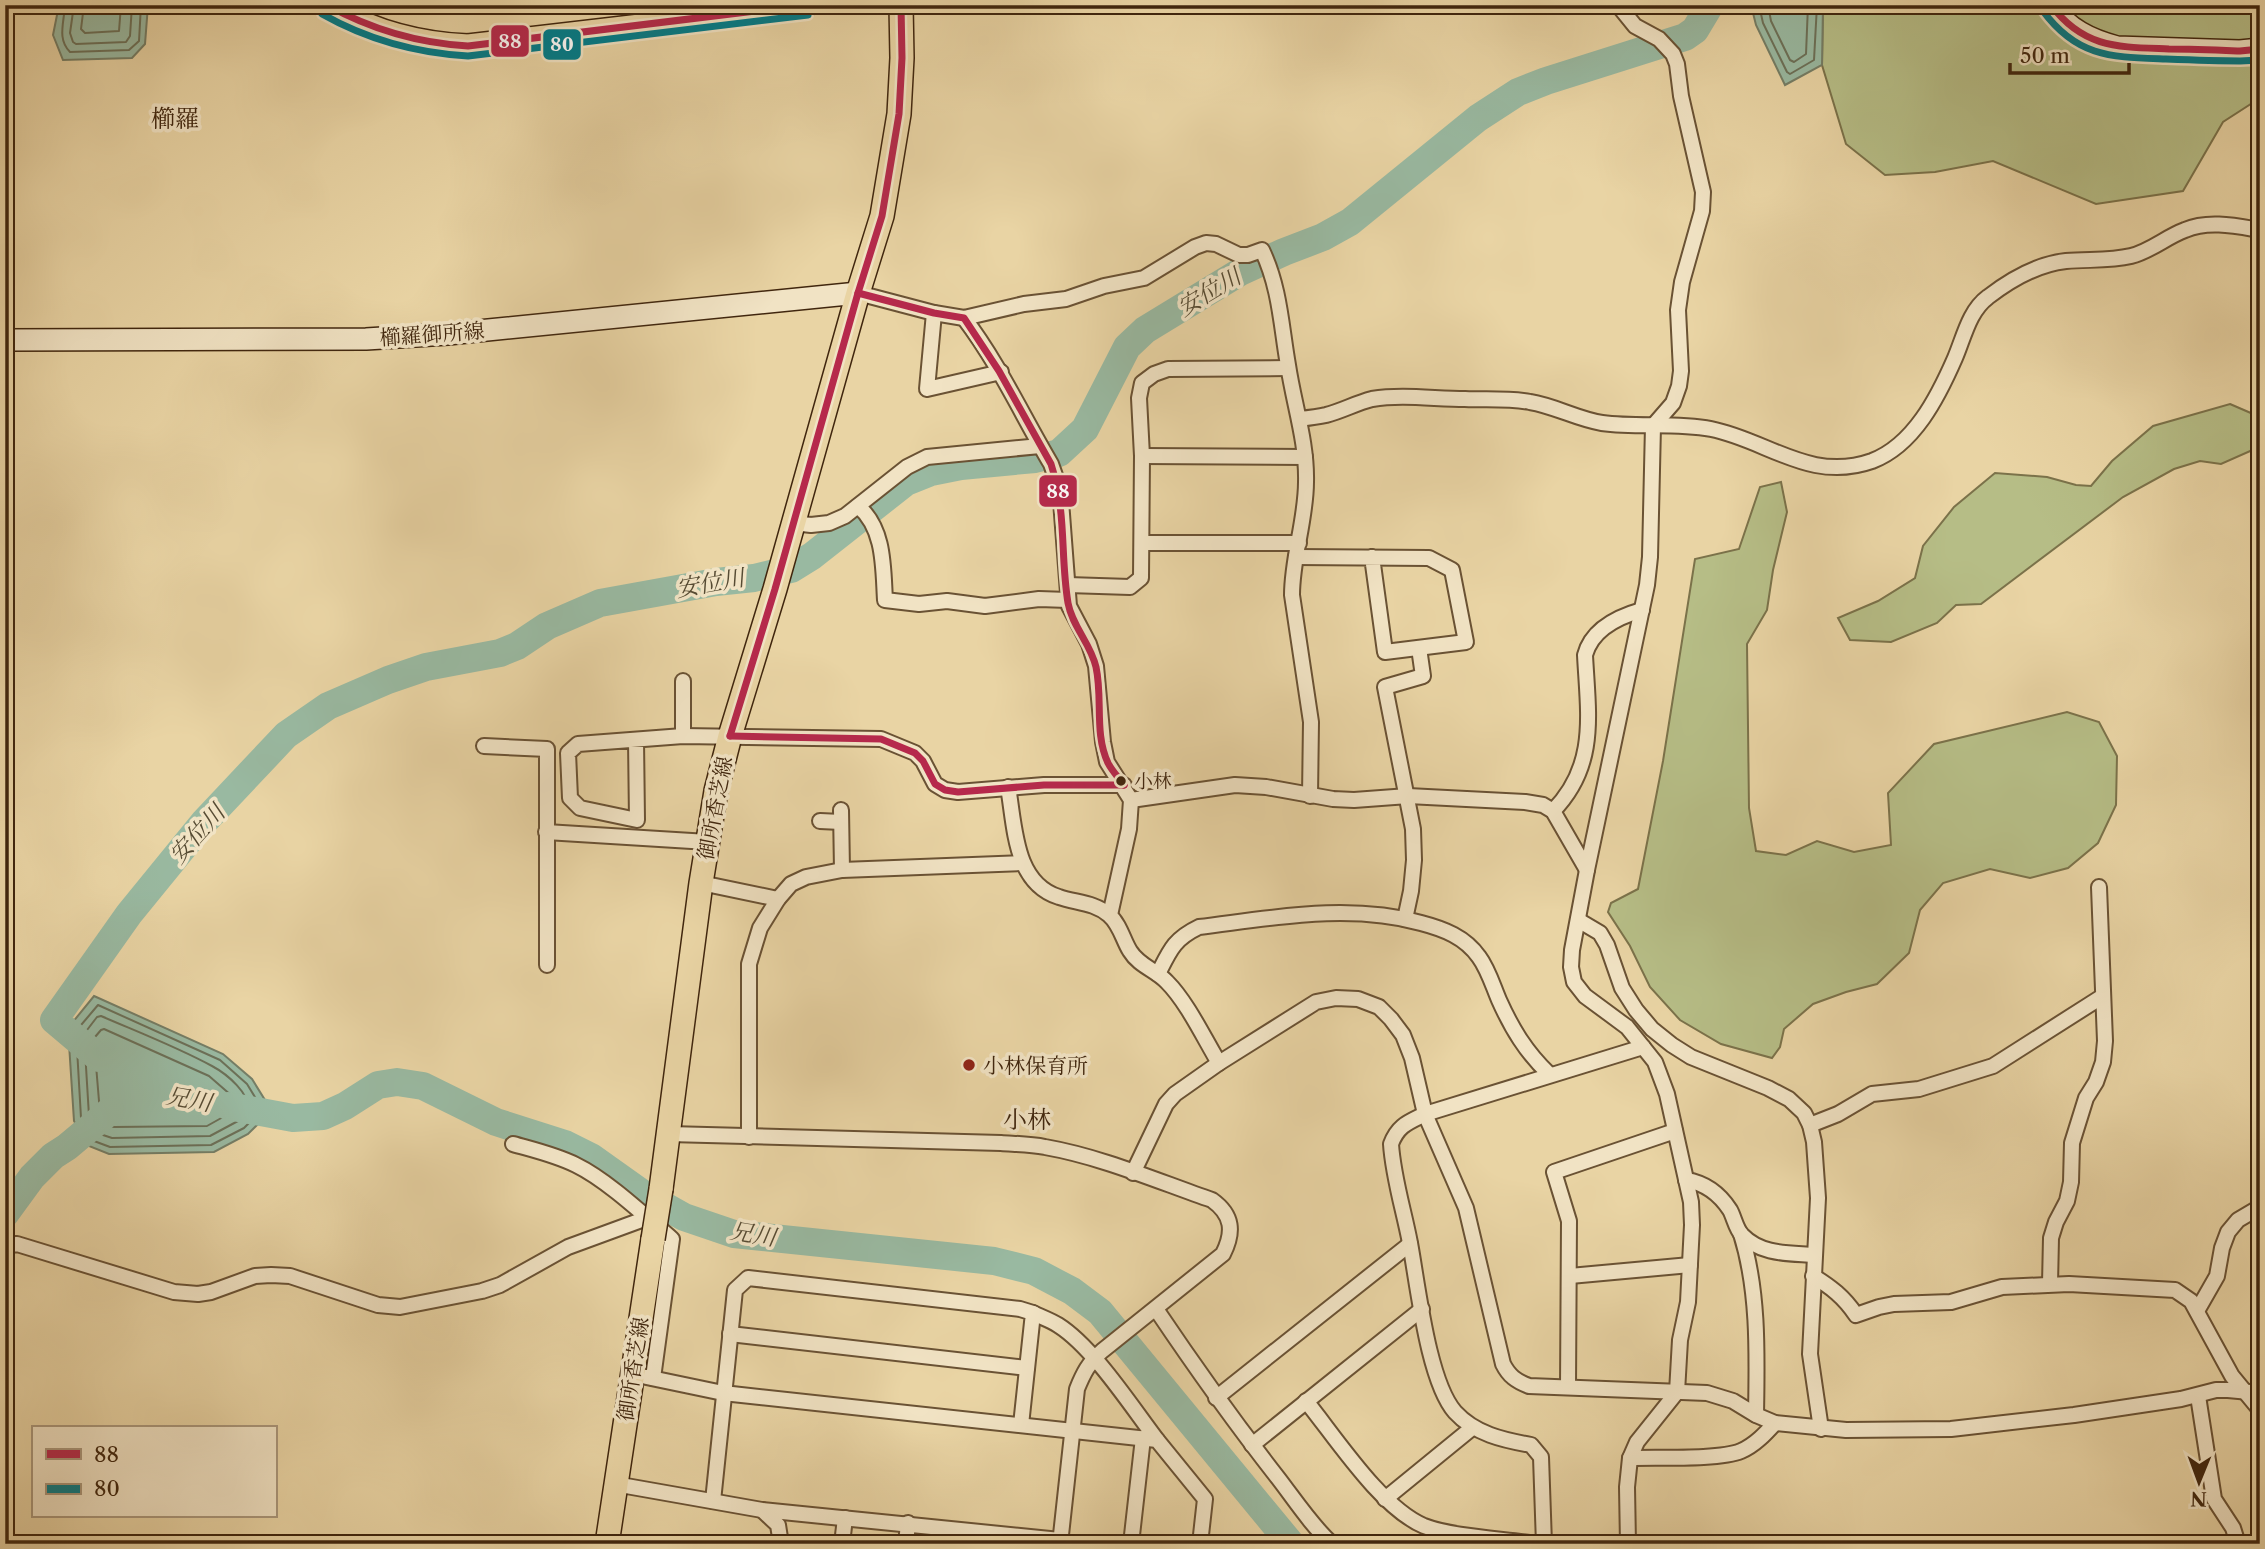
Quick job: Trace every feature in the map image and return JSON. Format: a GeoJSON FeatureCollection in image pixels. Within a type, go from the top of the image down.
{"type":"FeatureCollection","features":[{"type":"Feature","properties":{"kind":"main road"},"geometry":{"type":"LineString","coordinates":[[327,5],[360,23],[405,38],[433,44],[468,46],[806,5]]}},
{"type":"Feature","properties":{"kind":"main road","name":"御所香芝線"},"geometry":{"type":"LineString","coordinates":[[607,1544],[615,1484],[642,1376],[650,1229],[661,1189],[701,883],[716,791],[882,216],[899,114],[901,5]]}},
{"type":"Feature","properties":{"kind":"main road"},"geometry":{"type":"LineString","coordinates":[[2050,5],[2070,27],[2099,42],[2117,47],[2240,51],[2260,49]]}},
{"type":"Feature","properties":{"kind":"main road","name":"櫛羅御所線"},"geometry":{"type":"LineString","coordinates":[[5,340],[366,339],[462,333],[858,293]]}},
{"type":"Feature","properties":{"kind":"street"},"geometry":{"type":"LineString","coordinates":[[1618,5],[1635,26],[1659,39],[1677,64],[1685,114],[1701,178],[1702,211],[1682,282],[1678,310],[1681,371],[1679,386],[1672,403],[1653,426],[1650,557],[1642,610],[1587,870],[1571,967],[1574,982],[1585,996],[1626,1027],[1655,1062],[1663,1080],[1691,1202],[1688,1302],[1680,1340],[1677,1392],[1637,1442],[1630,1458],[1627,1487],[1628,1544]]}},
{"type":"Feature","properties":{"kind":"street"},"geometry":{"type":"LineString","coordinates":[[1299,419],[1326,415],[1375,399],[1528,401],[1580,419],[1604,423],[1710,429],[1730,434],[1800,463],[1850,467],[1874,460],[1895,448],[1913,432],[1944,382],[1975,310],[1986,298],[2027,273],[2066,261],[2109,260],[2131,256],[2185,229],[2206,225],[2260,230]]}},
{"type":"Feature","properties":{"kind":"street"},"geometry":{"type":"LineString","coordinates":[[858,293],[964,318],[1024,304],[1066,299],[1095,289],[1144,278],[1206,243],[1216,244],[1239,255],[1262,250],[1277,289],[1288,368],[1305,457],[1305,512],[1292,594],[1311,722],[1310,796]]}},
{"type":"Feature","properties":{"kind":"street"},"geometry":{"type":"LineString","coordinates":[[934,313],[927,389],[1001,372]]}},
{"type":"Feature","properties":{"kind":"street"},"geometry":{"type":"LineString","coordinates":[[964,318],[1001,372],[1051,464],[1057,481],[1069,606],[1096,666],[1103,742],[1108,762],[1132,800],[1129,829],[1110,915]]}},
{"type":"Feature","properties":{"kind":"street"},"geometry":{"type":"LineString","coordinates":[[860,508],[872,523],[879,538],[885,600],[919,604],[947,601],[985,606],[1068,593],[1130,587],[1141,578],[1142,456],[1139,398],[1142,383],[1154,374],[1168,369],[1288,368]]}},
{"type":"Feature","properties":{"kind":"street"},"geometry":{"type":"LineString","coordinates":[[793,523],[811,526],[829,523],[845,516],[860,508],[907,467],[927,457],[1040,446]]}},
{"type":"Feature","properties":{"kind":"street"},"geometry":{"type":"LineString","coordinates":[[1142,456],[1305,457]]}},
{"type":"Feature","properties":{"kind":"street"},"geometry":{"type":"LineString","coordinates":[[1142,543],[1429,558],[1452,570],[1466,642],[1385,652],[1372,557]]}},
{"type":"Feature","properties":{"kind":"street"},"geometry":{"type":"LineString","coordinates":[[1553,811],[1566,798],[1575,783],[1588,743],[1585,656],[1589,642],[1612,622],[1642,610]]}},
{"type":"Feature","properties":{"kind":"street"},"geometry":{"type":"LineString","coordinates":[[1405,919],[1414,860],[1413,829],[1385,687],[1423,676],[1419,648]]}},
{"type":"Feature","properties":{"kind":"street"},"geometry":{"type":"LineString","coordinates":[[683,736],[684,681]]}},
{"type":"Feature","properties":{"kind":"street"},"geometry":{"type":"LineString","coordinates":[[636,740],[637,820],[580,808],[570,798],[569,753],[578,744],[683,736],[881,739],[915,753],[923,761],[935,784],[945,790],[958,792],[1124,785]]}},
{"type":"Feature","properties":{"kind":"street"},"geometry":{"type":"LineString","coordinates":[[484,746],[547,749],[547,965]]}},
{"type":"Feature","properties":{"kind":"street"},"geometry":{"type":"LineString","coordinates":[[1132,800],[1235,785],[1354,800],[1408,796],[1525,802],[1543,805],[1553,811],[1587,870]]}},
{"type":"Feature","properties":{"kind":"street"},"geometry":{"type":"LineString","coordinates":[[1008,788],[1022,863],[1031,879],[1058,897],[1095,906],[1110,915],[1130,952],[1158,974],[1176,993],[1219,1063]]}},
{"type":"Feature","properties":{"kind":"street"},"geometry":{"type":"LineString","coordinates":[[820,821],[841,816],[842,870]]}},
{"type":"Feature","properties":{"kind":"street"},"geometry":{"type":"LineString","coordinates":[[546,832],[708,842]]}},
{"type":"Feature","properties":{"kind":"street"},"geometry":{"type":"LineString","coordinates":[[749,1137],[749,964],[760,928],[791,884],[806,877],[842,870],[1022,863]]}},
{"type":"Feature","properties":{"kind":"street"},"geometry":{"type":"LineString","coordinates":[[701,883],[778,899]]}},
{"type":"Feature","properties":{"kind":"street"},"geometry":{"type":"LineString","coordinates":[[2050,1284],[2051,1238],[2067,1201],[2071,1182],[2072,1143],[2082,1110],[2104,1062],[2099,887]]}},
{"type":"Feature","properties":{"kind":"street"},"geometry":{"type":"LineString","coordinates":[[1158,974],[1172,945],[1183,935],[1199,927],[1337,913],[1378,914],[1405,919],[1450,932],[1468,943],[1481,959],[1517,1038],[1549,1074]]}},
{"type":"Feature","properties":{"kind":"street"},"geometry":{"type":"LineString","coordinates":[[1578,920],[1600,933],[1622,988],[1652,1029],[1691,1057],[1789,1099],[1804,1113],[1810,1125],[1814,1142],[1818,1199],[1810,1354],[1821,1429]]}},
{"type":"Feature","properties":{"kind":"street"},"geometry":{"type":"LineString","coordinates":[[1810,1125],[1838,1114],[1872,1094],[1919,1089],[1993,1066],[2103,996]]}},
{"type":"Feature","properties":{"kind":"street"},"geometry":{"type":"LineString","coordinates":[[1133,1173],[1166,1104],[1175,1094],[1316,1002],[1358,999],[1379,1007],[1403,1035],[1412,1058],[1425,1114],[1466,1208],[1503,1364],[1507,1373],[1518,1382],[1529,1386],[1720,1396],[1775,1423],[1821,1429],[1951,1429],[2074,1415],[2228,1390],[2260,1393]]}},
{"type":"Feature","properties":{"kind":"street"},"geometry":{"type":"LineString","coordinates":[[1544,1544],[1541,1457],[1531,1445],[1509,1441],[1472,1428],[1453,1409],[1439,1383],[1391,1144],[1403,1124],[1425,1114],[1643,1046]]}},
{"type":"Feature","properties":{"kind":"street"},"geometry":{"type":"LineString","coordinates":[[1568,1387],[1569,1221],[1554,1172],[1675,1131]]}},
{"type":"Feature","properties":{"kind":"street"},"geometry":{"type":"LineString","coordinates":[[615,1484],[762,1510],[908,1523],[1060,1542],[1077,1389],[1083,1373],[1098,1354],[1223,1254],[1229,1242],[1229,1218],[1222,1207],[1212,1200],[1075,1154],[1043,1146],[669,1135]]}},
{"type":"Feature","properties":{"kind":"street"},"geometry":{"type":"LineString","coordinates":[[513,1144],[555,1156],[593,1175],[650,1229]]}},
{"type":"Feature","properties":{"kind":"street"},"geometry":{"type":"LineString","coordinates":[[1686,1180],[1709,1187],[1729,1209],[1747,1254],[1755,1303],[1756,1415]]}},
{"type":"Feature","properties":{"kind":"street"},"geometry":{"type":"LineString","coordinates":[[2197,1311],[2217,1276],[2228,1232],[2238,1220],[2260,1207]]}},
{"type":"Feature","properties":{"kind":"street"},"geometry":{"type":"LineString","coordinates":[[5,1246],[17,1244],[174,1292],[204,1293],[255,1276],[290,1276],[389,1307],[468,1294],[500,1285],[568,1247],[650,1229]]}},
{"type":"Feature","properties":{"kind":"street"},"geometry":{"type":"LineString","coordinates":[[1741,1234],[1768,1251],[1814,1255]]}},
{"type":"Feature","properties":{"kind":"street"},"geometry":{"type":"LineString","coordinates":[[1216,1398],[1410,1244]]}},
{"type":"Feature","properties":{"kind":"street"},"geometry":{"type":"LineString","coordinates":[[1570,1276],[1690,1265]]}},
{"type":"Feature","properties":{"kind":"street"},"geometry":{"type":"LineString","coordinates":[[1813,1276],[1833,1288],[1856,1315],[1894,1304],[1951,1302],[2002,1287],[2050,1284],[2175,1290],[2186,1296],[2197,1311],[2222,1360],[2260,1410]]}},
{"type":"Feature","properties":{"kind":"street"},"geometry":{"type":"LineString","coordinates":[[713,1501],[735,1290],[748,1278],[1020,1309],[1058,1325],[1098,1354],[1150,1439],[1205,1499],[1200,1544]]}},
{"type":"Feature","properties":{"kind":"street"},"geometry":{"type":"LineString","coordinates":[[1156,1309],[1216,1398],[1332,1544]]}},
{"type":"Feature","properties":{"kind":"street"},"geometry":{"type":"LineString","coordinates":[[1252,1445],[1422,1309]]}},
{"type":"Feature","properties":{"kind":"street"},"geometry":{"type":"LineString","coordinates":[[1021,1425],[1033,1313]]}},
{"type":"Feature","properties":{"kind":"street"},"geometry":{"type":"LineString","coordinates":[[730,1334],[1027,1368]]}},
{"type":"Feature","properties":{"kind":"street"},"geometry":{"type":"LineString","coordinates":[[642,1376],[723,1393],[1150,1439]]}},
{"type":"Feature","properties":{"kind":"street"},"geometry":{"type":"LineString","coordinates":[[2198,1396],[2214,1499],[2233,1528],[2238,1544]]}},
{"type":"Feature","properties":{"kind":"street"},"geometry":{"type":"LineString","coordinates":[[1306,1401],[1385,1499],[1409,1517],[1444,1531],[1537,1544]]}},
{"type":"Feature","properties":{"kind":"street"},"geometry":{"type":"LineString","coordinates":[[1630,1458],[1713,1456],[1741,1451],[1764,1436],[1775,1423]]}},
{"type":"Feature","properties":{"kind":"street"},"geometry":{"type":"LineString","coordinates":[[1385,1499],[1472,1428]]}},
{"type":"Feature","properties":{"kind":"street"},"geometry":{"type":"LineString","coordinates":[[1132,1544],[1150,1439]]}},
{"type":"Feature","properties":{"kind":"street"},"geometry":{"type":"LineString","coordinates":[[762,1510],[778,1525],[781,1544]]}},
{"type":"Feature","properties":{"kind":"street"},"geometry":{"type":"LineString","coordinates":[[842,1544],[845,1518]]}},
{"type":"Feature","properties":{"kind":"street"},"geometry":{"type":"LineString","coordinates":[[906,1544],[908,1523]]}},
{"type":"Feature","properties":{"kind":"shaded area"},"geometry":{"type":"Polygon","coordinates":[[[1823,5],[2260,5],[2260,98],[2223,122],[2183,191],[2096,204],[1993,161],[1935,172],[1885,175],[1846,144],[1822,65],[1823,5]]]}},
{"type":"Feature","properties":{"kind":"shaded area"},"geometry":{"type":"Polygon","coordinates":[[[2230,404],[2260,417],[2257,448],[2221,464],[2200,461],[2174,469],[2123,497],[1981,604],[1956,605],[1937,623],[1891,642],[1850,640],[1838,618],[1878,601],[1915,578],[1923,546],[1954,507],[1995,473],[2047,477],[2091,486],[2112,461],[2153,426],[2230,404]]]}},
{"type":"Feature","properties":{"kind":"shaded area"},"geometry":{"type":"Polygon","coordinates":[[[1781,482],[1787,512],[1773,570],[1767,610],[1747,644],[1749,808],[1756,851],[1786,855],[1817,841],[1854,852],[1891,845],[1888,793],[1934,744],[2067,712],[2099,722],[2117,756],[2116,805],[2098,843],[2068,868],[2030,878],[1990,869],[1943,883],[1920,910],[1909,953],[1877,984],[1813,1004],[1784,1029],[1780,1047],[1772,1058],[1721,1044],[1680,1020],[1650,987],[1630,946],[1608,912],[1611,903],[1638,889],[1663,761],[1695,559],[1739,549],[1760,487],[1781,482]]]}},
{"type":"Feature","properties":{"kind":"water"},"geometry":{"type":"Polygon","coordinates":[[[59,5],[148,5],[145,44],[132,58],[63,60],[53,35],[59,5]]]}},
{"type":"Feature","properties":{"kind":"water"},"geometry":{"type":"Polygon","coordinates":[[[1751,5],[1823,5],[1822,65],[1785,85],[1756,25],[1751,5]]]}},
{"type":"Feature","properties":{"kind":"water"},"geometry":{"type":"Polygon","coordinates":[[[94,996],[223,1054],[252,1079],[265,1100],[264,1118],[248,1134],[214,1152],[109,1154],[89,1146],[74,1121],[68,1028],[94,996]]]}},
{"type":"Feature","properties":{"kind":"waterway","name":"安位川"},"geometry":{"type":"LineString","coordinates":[[99,1058],[54,1020],[129,914],[204,822],[286,735],[328,706],[426,667],[500,653],[517,646],[547,626],[600,603],[716,582],[754,578],[791,569],[812,556],[906,482],[931,472],[961,466],[1035,459],[1059,453],[1085,429],[1127,347],[1145,330],[1240,272],[1323,237],[1350,222],[1478,118],[1518,92],[1685,37],[1695,30],[1710,5]]}},
{"type":"Feature","properties":{"kind":"waterway","name":"兄川"},"geometry":{"type":"LineString","coordinates":[[228,1106],[293,1118],[323,1116],[378,1085],[397,1082],[423,1086],[496,1122],[565,1144],[591,1157],[643,1194],[684,1217],[734,1234],[994,1261],[1034,1271],[1072,1291],[1100,1312],[1291,1544]]}},
{"type":"Feature","properties":{"kind":"waterway","name":"安位川"},"geometry":{"type":"LineString","coordinates":[[5,1214],[32,1177],[53,1156],[110,1111]]}},
{"type":"Feature","properties":{"kind":"transit line","name":"88"},"geometry":{"type":"LineString","coordinates":[[327,5],[361,22],[395,34],[468,46],[804,5]]}},
{"type":"Feature","properties":{"kind":"transit line","name":"88"},"geometry":{"type":"LineString","coordinates":[[730,736],[882,216],[899,114],[901,5]]}},
{"type":"Feature","properties":{"kind":"transit line","name":"88"},"geometry":{"type":"LineString","coordinates":[[2051,5],[2076,30],[2104,43],[2151,48],[2240,51],[2260,49]]}},
{"type":"Feature","properties":{"kind":"transit line","name":"80"},"geometry":{"type":"LineString","coordinates":[[2043,11],[2069,38],[2096,52],[2144,58],[2260,60]]}},
{"type":"Feature","properties":{"kind":"transit line","name":"80"},"geometry":{"type":"LineString","coordinates":[[322,14],[393,44],[468,56],[808,15]]}},
{"type":"Feature","properties":{"kind":"transit line","name":"88"},"geometry":{"type":"LineString","coordinates":[[858,293],[964,318],[999,371],[1051,464],[1059,500],[1068,603],[1096,667],[1104,752],[1110,766],[1124,785]]}},
{"type":"Feature","properties":{"kind":"transit line","name":"88"},"geometry":{"type":"LineString","coordinates":[[730,736],[881,739],[915,753],[923,761],[935,784],[945,790],[958,792],[1044,785],[1124,785]]}},
{"type":"Feature","properties":{"kind":"place","name":"小林"},"geometry":{"type":"Point","coordinates":[1121,781]}},
{"type":"Feature","properties":{"kind":"place","name":"小林保育所"},"geometry":{"type":"Point","coordinates":[969,1065]}},
{"type":"Feature","properties":{"kind":"district","name":"櫛羅"},"geometry":{"type":"Point","coordinates":[175,118]}},
{"type":"Feature","properties":{"kind":"district","name":"小林"},"geometry":{"type":"Point","coordinates":[1027,1119]}}]}
